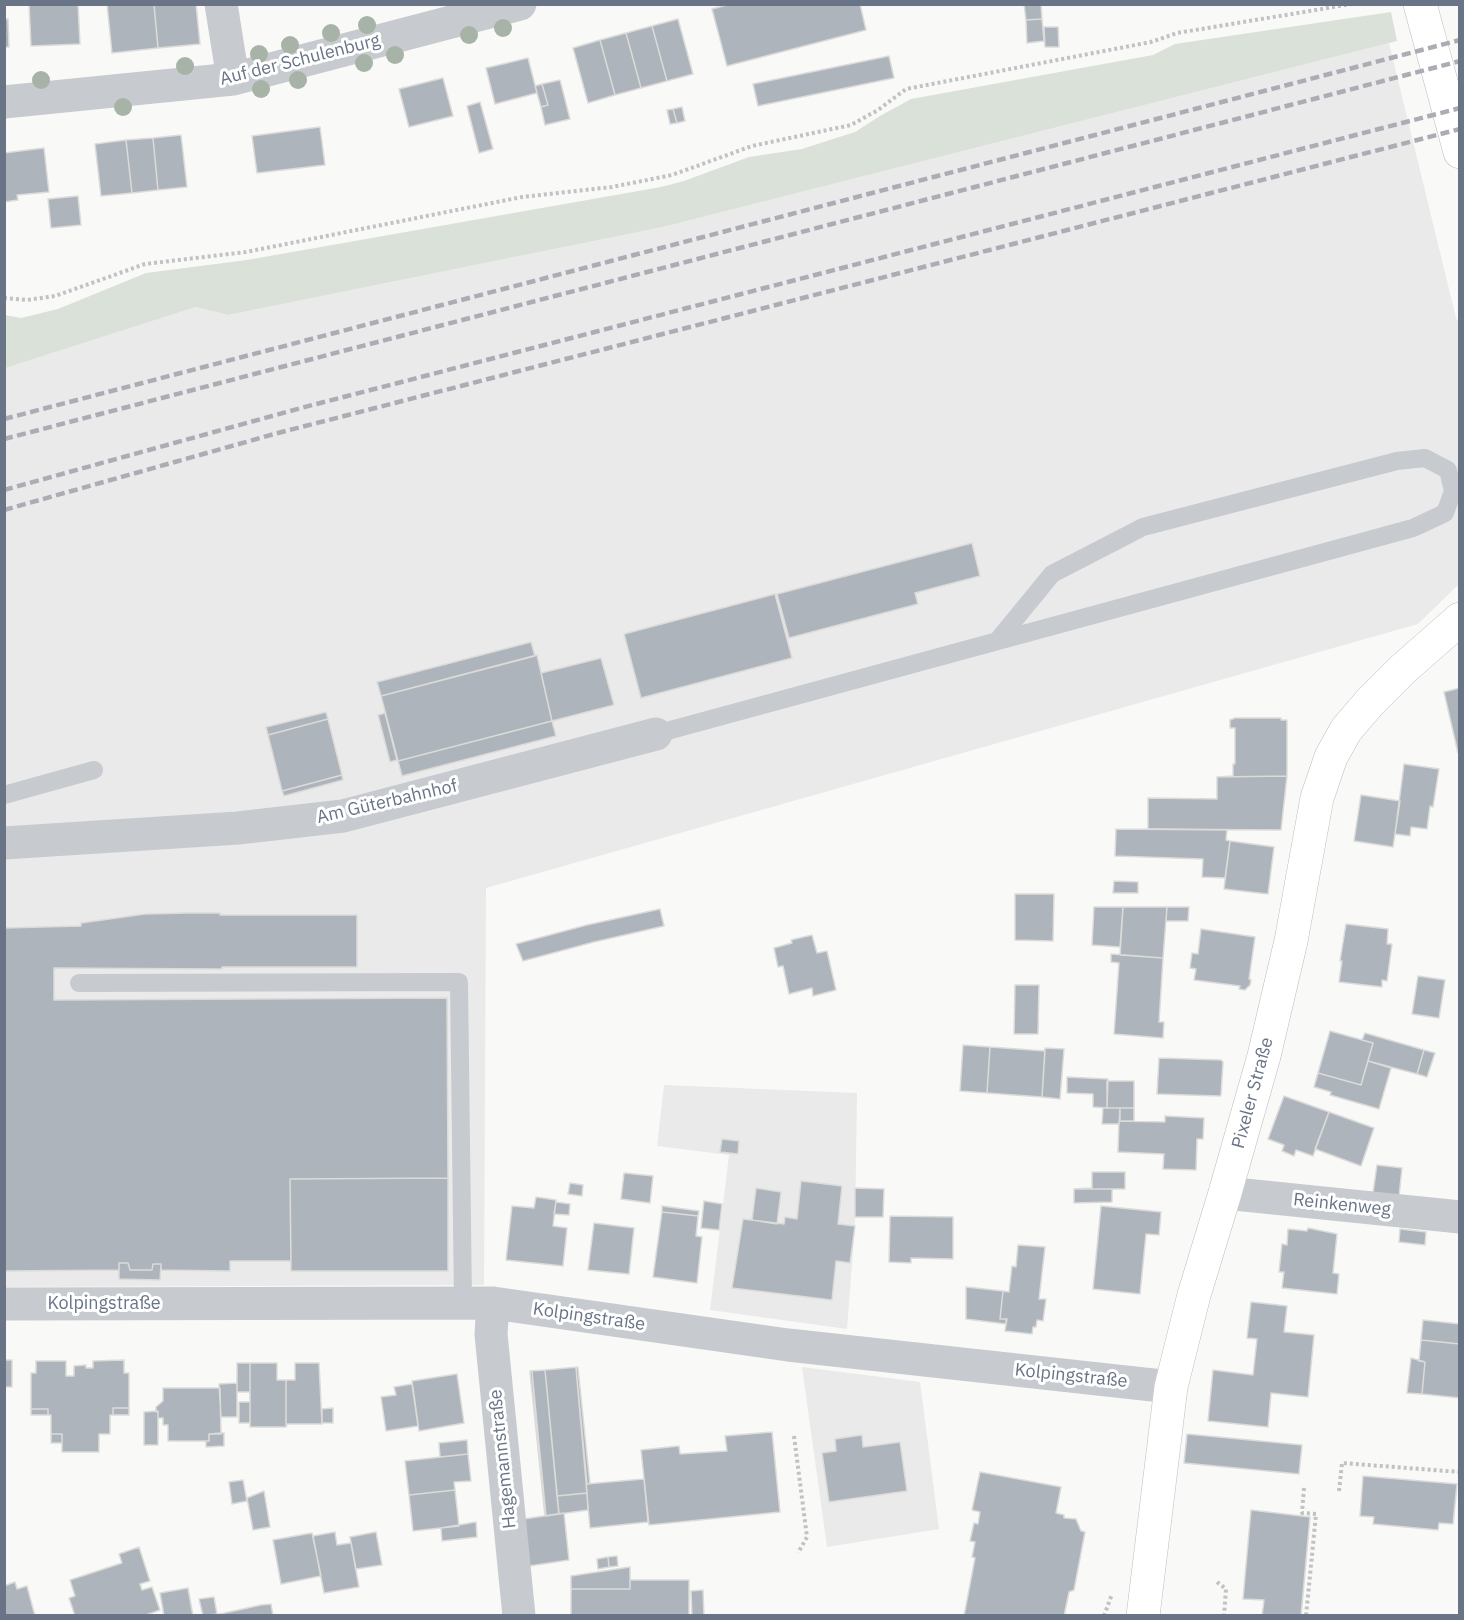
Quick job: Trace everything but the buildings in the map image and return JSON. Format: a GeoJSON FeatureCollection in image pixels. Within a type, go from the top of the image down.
{"type":"FeatureCollection","features":[{"type":"Feature","properties":{"kind":"main road"},"geometry":{"type":"LineString","coordinates":[[1420,4],[1460,152]]}},
{"type":"Feature","properties":{"kind":"main road","name":"Pixeler Straße"},"geometry":{"type":"LineString","coordinates":[[1143,1616],[1170,1387],[1194,1295],[1226,1193],[1264,1056],[1291,940],[1317,798],[1331,757],[1346,730],[1403,669],[1460,619]]}},
{"type":"Feature","properties":{"kind":"street"},"geometry":{"type":"LineString","coordinates":[[221,4],[233,79]]}},
{"type":"Feature","properties":{"kind":"street","name":"Auf der Schulenburg"},"geometry":{"type":"LineString","coordinates":[[4,102],[233,79],[520,4]]}},
{"type":"Feature","properties":{"kind":"street","name":"Am Güterbahnhof"},"geometry":{"type":"LineString","coordinates":[[4,843],[238,828],[343,816],[656,734]]}},
{"type":"Feature","properties":{"kind":"street","name":"Reinkenweg"},"geometry":{"type":"LineString","coordinates":[[1226,1193],[1460,1217]]}},
{"type":"Feature","properties":{"kind":"street","name":"Kolpingstraße"},"geometry":{"type":"LineString","coordinates":[[4,1304],[478,1303],[788,1345],[1170,1387]]}},
{"type":"Feature","properties":{"kind":"street","name":"Hagemannstraße"},"geometry":{"type":"LineString","coordinates":[[478,1303],[491,1334],[519,1616]]}},
{"type":"Feature","properties":{"kind":"lane"},"geometry":{"type":"LineString","coordinates":[[656,734],[1413,528],[1445,513],[1453,491],[1448,470],[1425,458],[1397,461],[1143,527],[1052,574],[998,640]]}},
{"type":"Feature","properties":{"kind":"lane"},"geometry":{"type":"LineString","coordinates":[[4,795],[94,770]]}},
{"type":"Feature","properties":{"kind":"lane"},"geometry":{"type":"LineString","coordinates":[[79,983],[459,982],[478,1303]]}},
{"type":"Feature","properties":{"kind":"path"},"geometry":{"type":"LineString","coordinates":[[4,298],[27,300],[56,296],[145,264],[246,252],[522,197],[612,188],[672,175],[752,146],[851,125],[878,110],[906,89],[1151,42],[1177,33],[1352,4]]}},
{"type":"Feature","properties":{"kind":"path"},"geometry":{"type":"LineString","coordinates":[[794,1436],[807,1537],[798,1553]]}},
{"type":"Feature","properties":{"kind":"path"},"geometry":{"type":"LineString","coordinates":[[1339,1491],[1342,1463],[1460,1472]]}},
{"type":"Feature","properties":{"kind":"path"},"geometry":{"type":"LineString","coordinates":[[1304,1488],[1302,1513],[1316,1514],[1306,1616]]}},
{"type":"Feature","properties":{"kind":"path"},"geometry":{"type":"LineString","coordinates":[[1217,1582],[1226,1589],[1224,1616]]}},
{"type":"Feature","properties":{"kind":"shaded area"},"geometry":{"type":"Polygon","coordinates":[[[1391,12],[1397,41],[663,227],[228,315],[196,307],[5,368],[5,315],[21,318],[58,309],[146,273],[247,260],[661,187],[749,157],[802,149],[855,132],[911,99],[1153,55],[1175,44],[1391,12]]]}},
{"type":"Feature","properties":{"kind":"shaded area"},"geometry":{"type":"Polygon","coordinates":[[[1389,43],[1459,323],[1459,584],[1418,624],[486,888],[484,1285],[5,1287],[4,368],[196,307],[228,315],[663,227],[1389,43]]]}},
{"type":"Feature","properties":{"kind":"shaded area"},"geometry":{"type":"Polygon","coordinates":[[[664,1085],[857,1093],[855,1225],[847,1329],[710,1310],[729,1155],[657,1146],[664,1085]]]}},
{"type":"Feature","properties":{"kind":"shaded area"},"geometry":{"type":"Polygon","coordinates":[[[802,1367],[920,1382],[939,1529],[827,1547],[802,1367]]]}},
{"type":"Feature","properties":{"kind":"railway"},"geometry":{"type":"LineString","coordinates":[[4,419],[1460,40]]}},
{"type":"Feature","properties":{"kind":"railway"},"geometry":{"type":"LineString","coordinates":[[4,439],[1460,61]]}},
{"type":"Feature","properties":{"kind":"railway"},"geometry":{"type":"LineString","coordinates":[[4,490],[301,408],[1460,108]]}},
{"type":"Feature","properties":{"kind":"railway"},"geometry":{"type":"LineString","coordinates":[[4,510],[278,433],[1460,129]]}}]}
